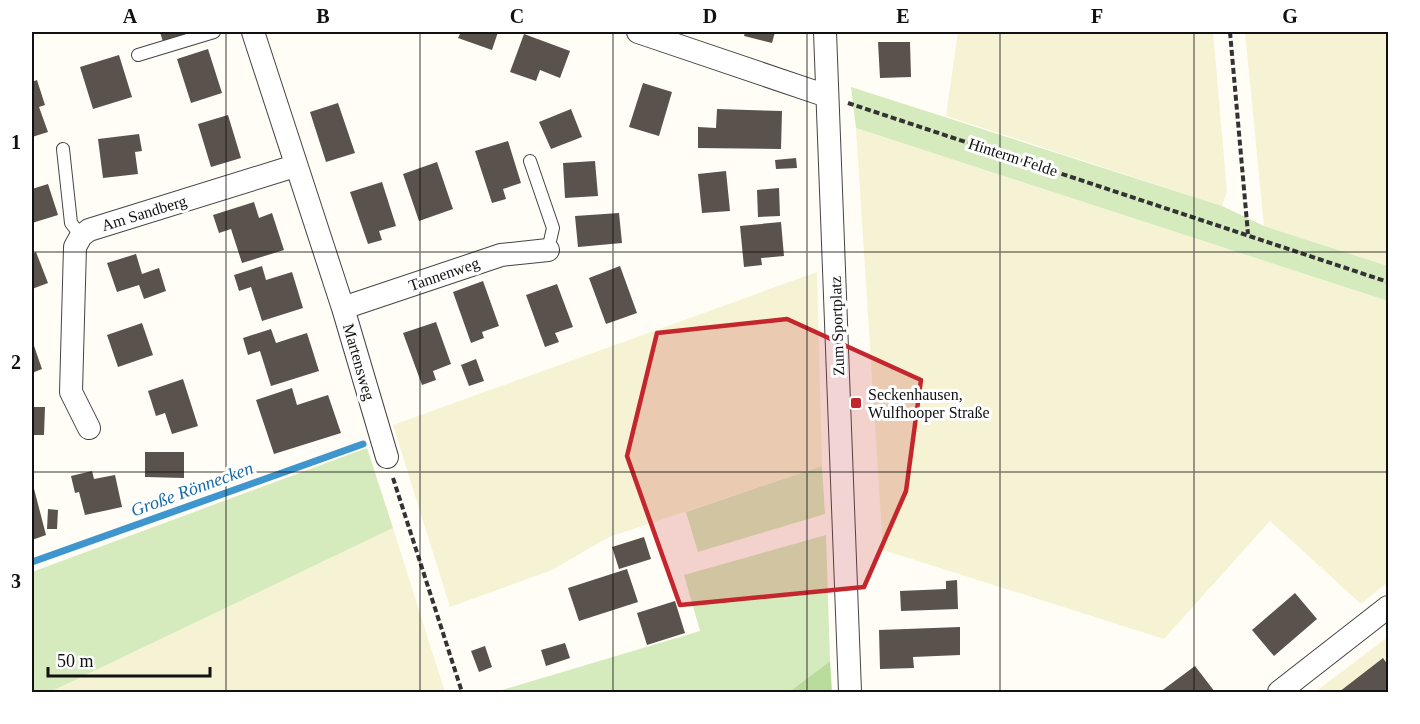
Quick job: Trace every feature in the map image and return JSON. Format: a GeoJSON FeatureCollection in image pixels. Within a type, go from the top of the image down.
{"type":"FeatureCollection","features":[{"type":"Feature","properties":{"kind":"street","name":"Martensweg"},"geometry":{"type":"LineString","coordinates":[[253,32],[343,308],[387,457]]}},
{"type":"Feature","properties":{"kind":"street"},"geometry":{"type":"LineString","coordinates":[[638,32],[827,96]]}},
{"type":"Feature","properties":{"kind":"street","name":"Zum Sportplatz"},"geometry":{"type":"LineString","coordinates":[[825,32],[850,693]]}},
{"type":"Feature","properties":{"kind":"street","name":"Am Sandberg"},"geometry":{"type":"LineString","coordinates":[[89,428],[71,392],[75,247],[81,236],[89,230],[295,166]]}},
{"type":"Feature","properties":{"kind":"street","name":"Tannenweg"},"geometry":{"type":"LineString","coordinates":[[343,308],[501,255],[548,250]]}},
{"type":"Feature","properties":{"kind":"street"},"geometry":{"type":"LineString","coordinates":[[1279,693],[1389,607]]}},
{"type":"Feature","properties":{"kind":"lane"},"geometry":{"type":"LineString","coordinates":[[138,55],[214,32]]}},
{"type":"Feature","properties":{"kind":"lane"},"geometry":{"type":"LineString","coordinates":[[63,149],[71,223],[81,236]]}},
{"type":"Feature","properties":{"kind":"lane"},"geometry":{"type":"LineString","coordinates":[[530,161],[553,228],[548,250]]}},
{"type":"Feature","properties":{"kind":"path"},"geometry":{"type":"LineString","coordinates":[[1230,32],[1248,234]]}},
{"type":"Feature","properties":{"kind":"path","name":"Hinterm Felde"},"geometry":{"type":"LineString","coordinates":[[827,96],[1389,282]]}},
{"type":"Feature","properties":{"kind":"path"},"geometry":{"type":"LineString","coordinates":[[387,457],[462,693]]}},
{"type":"Feature","properties":{"kind":"highlighted area"},"geometry":{"type":"Polygon","coordinates":[[[787,319],[921,380],[906,491],[864,587],[680,605],[627,456],[657,333],[787,319]]]}},
{"type":"Feature","properties":{"kind":"shaded area"},"geometry":{"type":"Polygon","coordinates":[[[958,32],[1213,32],[1227,191],[1222,206],[946,116],[958,32]]]}},
{"type":"Feature","properties":{"kind":"shaded area"},"geometry":{"type":"Polygon","coordinates":[[[1245,32],[1388,32],[1388,266],[1264,226],[1245,32]]]}},
{"type":"Feature","properties":{"kind":"shaded area"},"geometry":{"type":"Polygon","coordinates":[[[856,128],[1388,301],[1388,582],[1361,604],[1270,521],[1164,639],[883,550],[856,128]]]}},
{"type":"Feature","properties":{"kind":"shaded area"},"geometry":{"type":"Polygon","coordinates":[[[817,272],[822,466],[609,537],[552,570],[450,607],[393,425],[817,272]]]}},
{"type":"Feature","properties":{"kind":"shaded area"},"geometry":{"type":"Polygon","coordinates":[[[393,528],[445,692],[50,692],[393,528]]]}},
{"type":"Feature","properties":{"kind":"shaded area"},"geometry":{"type":"Polygon","coordinates":[[[1385,639],[1388,643],[1388,692],[1315,692],[1385,639]]]}},
{"type":"Feature","properties":{"kind":"green space"},"geometry":{"type":"Polygon","coordinates":[[[851,87],[1222,206],[1264,226],[1388,266],[1388,301],[856,128],[851,87]]]}},
{"type":"Feature","properties":{"kind":"green space"},"geometry":{"type":"Polygon","coordinates":[[[367,448],[393,528],[50,692],[32,692],[32,572],[367,448]]]}},
{"type":"Feature","properties":{"kind":"green space"},"geometry":{"type":"Polygon","coordinates":[[[822,466],[825,514],[698,552],[686,512],[822,466]]]}},
{"type":"Feature","properties":{"kind":"green space"},"geometry":{"type":"Polygon","coordinates":[[[826,535],[830,661],[789,692],[495,692],[700,631],[684,575],[826,535]]]}},
{"type":"Feature","properties":{"kind":"green space"},"geometry":{"type":"Polygon","coordinates":[[[830,661],[832,692],[789,692],[830,661]]]}},
{"type":"Feature","properties":{"kind":"building"},"geometry":{"type":"Polygon","coordinates":[[[160,32],[196,32],[163,42],[160,32]]]}},
{"type":"Feature","properties":{"kind":"building"},"geometry":{"type":"Polygon","coordinates":[[[461,32],[498,32],[492,50],[458,38],[461,32]]]}},
{"type":"Feature","properties":{"kind":"building"},"geometry":{"type":"Polygon","coordinates":[[[745,32],[775,32],[772,43],[744,36],[745,32]]]}},
{"type":"Feature","properties":{"kind":"building"},"geometry":{"type":"Polygon","coordinates":[[[524,34],[570,51],[560,78],[540,70],[536,81],[510,72],[524,34]]]}},
{"type":"Feature","properties":{"kind":"building"},"geometry":{"type":"Polygon","coordinates":[[[878,42],[910,42],[911,77],[880,78],[878,42]]]}},
{"type":"Feature","properties":{"kind":"building"},"geometry":{"type":"Polygon","coordinates":[[[208,49],[222,93],[191,103],[177,59],[208,49]]]}},
{"type":"Feature","properties":{"kind":"building"},"geometry":{"type":"Polygon","coordinates":[[[119,55],[132,97],[93,109],[80,67],[119,55]]]}},
{"type":"Feature","properties":{"kind":"building"},"geometry":{"type":"Polygon","coordinates":[[[37,80],[45,105],[39,107],[48,132],[32,137],[32,82],[37,80]]]}},
{"type":"Feature","properties":{"kind":"building"},"geometry":{"type":"Polygon","coordinates":[[[643,83],[672,92],[659,136],[629,127],[643,83]]]}},
{"type":"Feature","properties":{"kind":"building"},"geometry":{"type":"Polygon","coordinates":[[[338,103],[355,153],[326,162],[310,112],[338,103]]]}},
{"type":"Feature","properties":{"kind":"building"},"geometry":{"type":"Polygon","coordinates":[[[571,109],[582,137],[551,149],[539,122],[571,109]]]}},
{"type":"Feature","properties":{"kind":"building"},"geometry":{"type":"Polygon","coordinates":[[[717,109],[782,111],[781,149],[698,148],[698,127],[716,128],[717,109]]]}},
{"type":"Feature","properties":{"kind":"building"},"geometry":{"type":"Polygon","coordinates":[[[228,115],[241,158],[211,167],[198,124],[228,115]]]}},
{"type":"Feature","properties":{"kind":"building"},"geometry":{"type":"Polygon","coordinates":[[[139,134],[142,151],[135,152],[138,174],[103,178],[98,139],[139,134]]]}},
{"type":"Feature","properties":{"kind":"building"},"geometry":{"type":"Polygon","coordinates":[[[508,141],[521,183],[503,189],[506,199],[492,203],[475,151],[508,141]]]}},
{"type":"Feature","properties":{"kind":"building"},"geometry":{"type":"Polygon","coordinates":[[[796,158],[797,168],[776,169],[775,160],[796,158]]]}},
{"type":"Feature","properties":{"kind":"building"},"geometry":{"type":"Polygon","coordinates":[[[595,161],[598,196],[565,198],[563,163],[595,161]]]}},
{"type":"Feature","properties":{"kind":"building"},"geometry":{"type":"Polygon","coordinates":[[[437,162],[453,209],[419,221],[403,174],[437,162]]]}},
{"type":"Feature","properties":{"kind":"building"},"geometry":{"type":"Polygon","coordinates":[[[726,171],[730,211],[702,213],[698,174],[726,171]]]}},
{"type":"Feature","properties":{"kind":"building"},"geometry":{"type":"Polygon","coordinates":[[[382,182],[396,226],[379,231],[382,240],[368,244],[350,192],[382,182]]]}},
{"type":"Feature","properties":{"kind":"building"},"geometry":{"type":"Polygon","coordinates":[[[48,184],[58,215],[32,223],[32,189],[48,184]]]}},
{"type":"Feature","properties":{"kind":"building"},"geometry":{"type":"Polygon","coordinates":[[[779,188],[780,216],[758,217],[757,190],[779,188]]]}},
{"type":"Feature","properties":{"kind":"building"},"geometry":{"type":"Polygon","coordinates":[[[254,202],[259,218],[272,213],[284,250],[242,263],[231,229],[219,233],[213,215],[254,202]]]}},
{"type":"Feature","properties":{"kind":"building"},"geometry":{"type":"Polygon","coordinates":[[[619,213],[622,243],[578,247],[575,216],[619,213]]]}},
{"type":"Feature","properties":{"kind":"building"},"geometry":{"type":"Polygon","coordinates":[[[781,222],[784,256],[761,258],[762,265],[744,267],[740,226],[781,222]]]}},
{"type":"Feature","properties":{"kind":"building"},"geometry":{"type":"Polygon","coordinates":[[[36,252],[48,283],[32,289],[32,254],[36,252]]]}},
{"type":"Feature","properties":{"kind":"building"},"geometry":{"type":"Polygon","coordinates":[[[136,254],[142,274],[159,268],[166,291],[144,299],[139,285],[117,292],[107,263],[136,254]]]}},
{"type":"Feature","properties":{"kind":"building"},"geometry":{"type":"Polygon","coordinates":[[[262,266],[266,280],[292,272],[303,308],[262,321],[251,287],[239,291],[234,275],[262,266]]]}},
{"type":"Feature","properties":{"kind":"building"},"geometry":{"type":"Polygon","coordinates":[[[620,266],[637,313],[606,324],[589,278],[620,266]]]}},
{"type":"Feature","properties":{"kind":"building"},"geometry":{"type":"Polygon","coordinates":[[[483,281],[499,326],[482,332],[484,338],[471,343],[453,292],[483,281]]]}},
{"type":"Feature","properties":{"kind":"building"},"geometry":{"type":"Polygon","coordinates":[[[557,284],[573,327],[555,333],[559,342],[545,347],[526,295],[557,284]]]}},
{"type":"Feature","properties":{"kind":"building"},"geometry":{"type":"Polygon","coordinates":[[[436,322],[451,364],[433,371],[436,380],[422,385],[403,333],[436,322]]]}},
{"type":"Feature","properties":{"kind":"building"},"geometry":{"type":"Polygon","coordinates":[[[142,323],[153,355],[118,367],[107,335],[142,323]]]}},
{"type":"Feature","properties":{"kind":"building"},"geometry":{"type":"Polygon","coordinates":[[[271,329],[276,343],[307,333],[319,371],[271,386],[260,351],[248,355],[243,338],[271,329]]]}},
{"type":"Feature","properties":{"kind":"building"},"geometry":{"type":"Polygon","coordinates":[[[32,340],[42,369],[32,373],[32,340]]]}},
{"type":"Feature","properties":{"kind":"building"},"geometry":{"type":"Polygon","coordinates":[[[476,359],[484,381],[469,386],[461,365],[476,359]]]}},
{"type":"Feature","properties":{"kind":"building"},"geometry":{"type":"Polygon","coordinates":[[[183,379],[198,426],[172,434],[165,413],[156,416],[148,391],[183,379]]]}},
{"type":"Feature","properties":{"kind":"building"},"geometry":{"type":"Polygon","coordinates":[[[292,388],[297,405],[328,395],[341,433],[274,454],[256,400],[292,388]]]}},
{"type":"Feature","properties":{"kind":"building"},"geometry":{"type":"Polygon","coordinates":[[[32,407],[45,407],[44,435],[32,435],[32,407]]]}},
{"type":"Feature","properties":{"kind":"building"},"geometry":{"type":"Polygon","coordinates":[[[145,452],[184,452],[184,478],[145,477],[145,452]]]}},
{"type":"Feature","properties":{"kind":"building"},"geometry":{"type":"Polygon","coordinates":[[[92,471],[94,479],[115,475],[122,507],[85,515],[79,492],[75,493],[71,476],[92,471]]]}},
{"type":"Feature","properties":{"kind":"building"},"geometry":{"type":"Polygon","coordinates":[[[32,481],[46,535],[32,540],[32,481]]]}},
{"type":"Feature","properties":{"kind":"building"},"geometry":{"type":"Polygon","coordinates":[[[48,509],[58,510],[57,529],[47,529],[48,509]]]}},
{"type":"Feature","properties":{"kind":"building"},"geometry":{"type":"Polygon","coordinates":[[[644,537],[651,559],[619,569],[612,547],[644,537]]]}},
{"type":"Feature","properties":{"kind":"building"},"geometry":{"type":"Polygon","coordinates":[[[627,569],[638,602],[579,621],[568,588],[627,569]]]}},
{"type":"Feature","properties":{"kind":"building"},"geometry":{"type":"Polygon","coordinates":[[[957,580],[958,609],[901,611],[900,591],[946,589],[946,581],[957,580]]]}},
{"type":"Feature","properties":{"kind":"building"},"geometry":{"type":"Polygon","coordinates":[[[1295,593],[1317,619],[1274,656],[1252,630],[1295,593]]]}},
{"type":"Feature","properties":{"kind":"building"},"geometry":{"type":"Polygon","coordinates":[[[675,601],[685,633],[647,645],[637,613],[675,601]]]}},
{"type":"Feature","properties":{"kind":"building"},"geometry":{"type":"Polygon","coordinates":[[[960,627],[960,655],[913,657],[914,668],[880,669],[879,630],[960,627]]]}},
{"type":"Feature","properties":{"kind":"building"},"geometry":{"type":"Polygon","coordinates":[[[565,643],[570,658],[546,666],[541,650],[565,643]]]}},
{"type":"Feature","properties":{"kind":"building"},"geometry":{"type":"Polygon","coordinates":[[[485,646],[492,667],[479,672],[471,651],[485,646]]]}},
{"type":"Feature","properties":{"kind":"building"},"geometry":{"type":"Polygon","coordinates":[[[1383,658],[1388,665],[1388,692],[1339,692],[1383,658]]]}},
{"type":"Feature","properties":{"kind":"building"},"geometry":{"type":"Polygon","coordinates":[[[1195,666],[1215,692],[1160,692],[1195,666]]]}},
{"type":"Feature","properties":{"kind":"waterway","name":"Große Rönnecken"},"geometry":{"type":"LineString","coordinates":[[32,562],[363,444]]}},
{"type":"Feature","properties":{"kind":"place","name":"Seckenhausen, Wulfhooper Straße"},"geometry":{"type":"Point","coordinates":[856,403]}}]}
